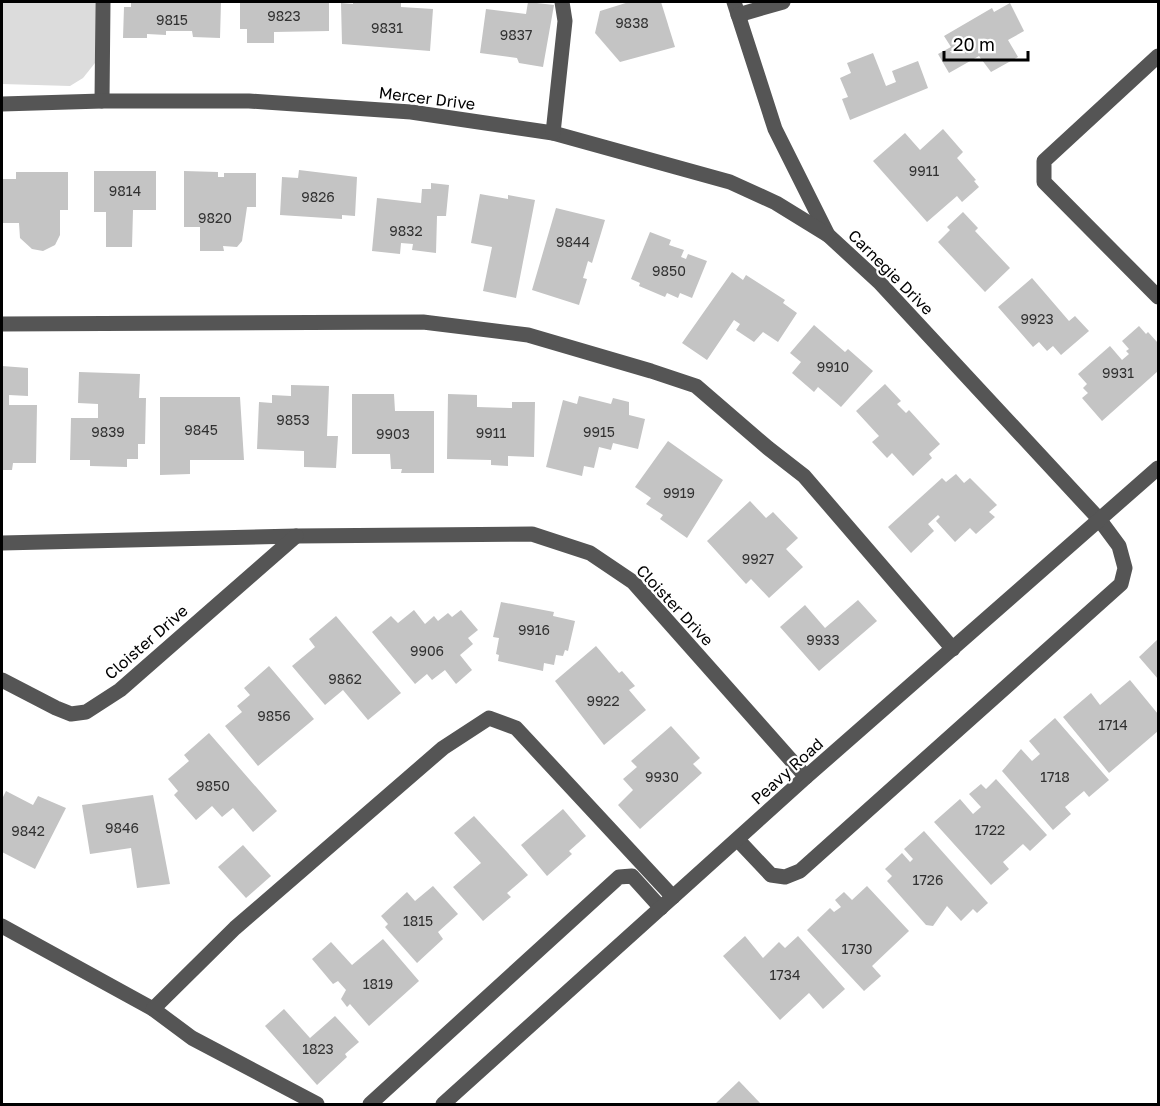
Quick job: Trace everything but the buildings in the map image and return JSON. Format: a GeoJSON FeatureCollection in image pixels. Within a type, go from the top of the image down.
{"type":"FeatureCollection","features":[{"type":"Feature","properties":{"kind":"street"},"geometry":{"type":"LineString","coordinates":[[102,101],[103,2]]}},
{"type":"Feature","properties":{"kind":"street"},"geometry":{"type":"LineString","coordinates":[[553,133],[565,21],[562,2]]}},
{"type":"Feature","properties":{"kind":"street"},"geometry":{"type":"LineString","coordinates":[[736,8],[783,2]]}},
{"type":"Feature","properties":{"kind":"street","name":"Carnegie Drive"},"geometry":{"type":"LineString","coordinates":[[736,8],[775,129],[828,235],[879,282],[1099,519],[1119,546],[1125,568],[1121,584],[800,871],[785,877],[771,875],[738,840]]}},
{"type":"Feature","properties":{"kind":"street"},"geometry":{"type":"LineString","coordinates":[[1158,56],[1044,161],[1044,182],[1158,297]]}},
{"type":"Feature","properties":{"kind":"street","name":"Mercer Drive"},"geometry":{"type":"LineString","coordinates":[[2,104],[249,101],[399,112],[553,133],[730,182],[776,203],[828,235]]}},
{"type":"Feature","properties":{"kind":"street"},"geometry":{"type":"LineString","coordinates":[[2,324],[423,322],[528,335],[696,386],[804,476],[953,649]]}},
{"type":"Feature","properties":{"kind":"street","name":"Peavy Road"},"geometry":{"type":"LineString","coordinates":[[443,1104],[806,777],[1158,468]]}},
{"type":"Feature","properties":{"kind":"street","name":"Cloister Drive"},"geometry":{"type":"LineString","coordinates":[[2,543],[296,536],[532,534],[590,553],[633,582],[806,777]]}},
{"type":"Feature","properties":{"kind":"street","name":"Cloister Drive"},"geometry":{"type":"LineString","coordinates":[[2,680],[71,714],[86,712],[120,690],[296,536]]}},
{"type":"Feature","properties":{"kind":"street"},"geometry":{"type":"LineString","coordinates":[[153,1009],[253,912],[443,748],[489,718],[516,728],[667,902]]}},
{"type":"Feature","properties":{"kind":"street"},"geometry":{"type":"LineString","coordinates":[[370,1104],[620,877],[632,876],[667,902]]}},
{"type":"Feature","properties":{"kind":"street"},"geometry":{"type":"LineString","coordinates":[[2,926],[153,1009],[192,1038],[317,1104]]}},
{"type":"Feature","properties":{"kind":"shaded area"},"geometry":{"type":"Polygon","coordinates":[[[2,2],[95,2],[95,63],[83,78],[70,86],[2,84],[2,2]]]}}]}
